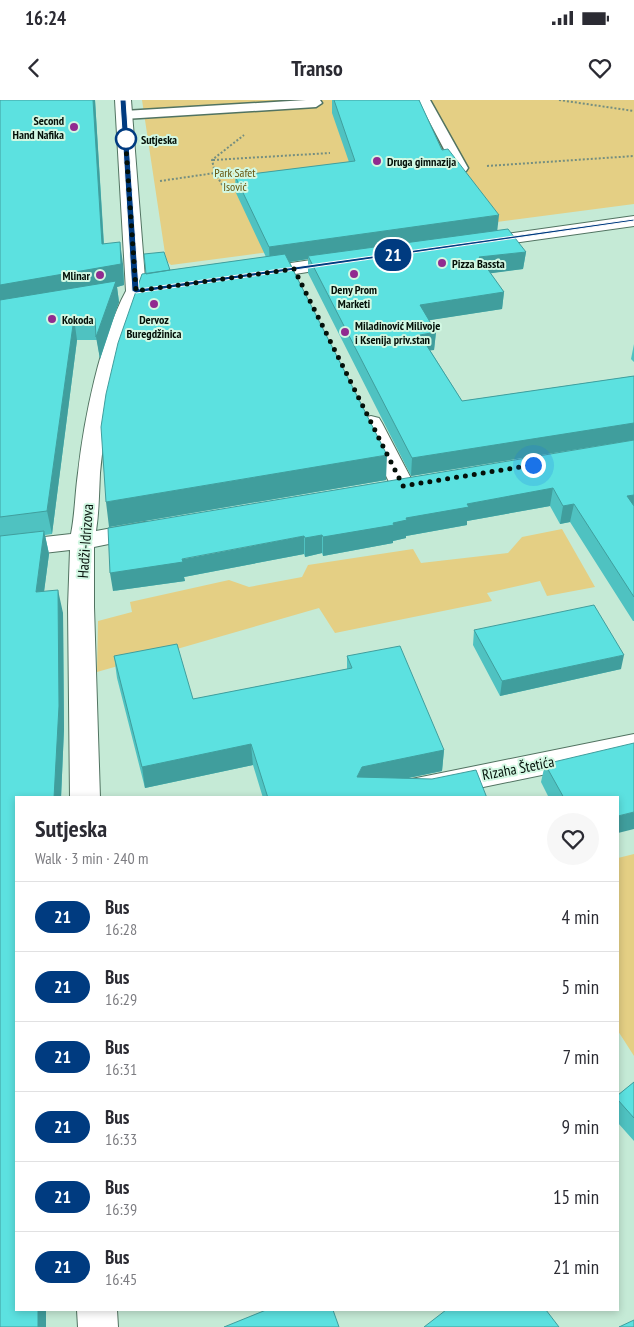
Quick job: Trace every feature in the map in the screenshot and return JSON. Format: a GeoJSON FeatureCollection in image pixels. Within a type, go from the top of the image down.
{"type":"FeatureCollection","features":[{"type":"Feature","properties":{"kind":"street"},"geometry":{"type":"LineString","coordinates":[[110,296],[146,290],[123,108]]}},
{"type":"Feature","properties":{"kind":"street"},"geometry":{"type":"LineString","coordinates":[[463,245],[634,221]]}},
{"type":"Feature","properties":{"kind":"street"},"geometry":{"type":"LineString","coordinates":[[239,276],[297,277],[360,259]]}},
{"type":"Feature","properties":{"kind":"street","name":"Hadži-Idrizova"},"geometry":{"type":"LineString","coordinates":[[85,796],[81,607],[82,541],[87,511],[89,473],[97,418],[109,366],[129,304],[146,290]]}},
{"type":"Feature","properties":{"kind":"street"},"geometry":{"type":"LineString","coordinates":[[363,406],[403,486]]}},
{"type":"Feature","properties":{"kind":"street"},"geometry":{"type":"LineString","coordinates":[[0,550],[82,541],[170,526]]}},
{"type":"Feature","properties":{"kind":"street","name":"Rizaha Štetića"},"geometry":{"type":"LineString","coordinates":[[382,796],[634,745]]}},
{"type":"Feature","properties":{"kind":"street"},"geometry":{"type":"LineString","coordinates":[[97,1311],[98,1327]]}},
{"type":"Feature","properties":{"kind":"lane"},"geometry":{"type":"LineString","coordinates":[[123,108],[294,105],[316,103],[314,100]]}},
{"type":"Feature","properties":{"kind":"lane"},"geometry":{"type":"LineString","coordinates":[[424,100],[461,168]]}},
{"type":"Feature","properties":{"kind":"path"},"geometry":{"type":"LineString","coordinates":[[559,100],[634,111]]}},
{"type":"Feature","properties":{"kind":"path"},"geometry":{"type":"LineString","coordinates":[[212,160],[245,135],[294,105]]}},
{"type":"Feature","properties":{"kind":"path"},"geometry":{"type":"LineString","coordinates":[[212,160],[330,153]]}},
{"type":"Feature","properties":{"kind":"path"},"geometry":{"type":"LineString","coordinates":[[461,168],[634,156]]}},
{"type":"Feature","properties":{"kind":"path"},"geometry":{"type":"LineString","coordinates":[[212,160],[215,173],[224,188],[230,192]]}},
{"type":"Feature","properties":{"kind":"path"},"geometry":{"type":"LineString","coordinates":[[157,181],[215,173]]}},
{"type":"Feature","properties":{"kind":"green space","name":"Park Safet Isović"},"geometry":{"type":"Polygon","coordinates":[[[142,100],[634,100],[634,204],[171,265],[166,260],[142,100]]]}},
{"type":"Feature","properties":{"kind":"green space"},"geometry":{"type":"Polygon","coordinates":[[[562,529],[595,587],[547,596],[540,581],[487,593],[492,601],[335,633],[319,608],[97,672],[98,621],[132,612],[130,602],[229,580],[249,587],[302,577],[308,565],[413,549],[421,563],[508,553],[522,537],[562,529]]]}},
{"type":"Feature","properties":{"kind":"green space"},"geometry":{"type":"Polygon","coordinates":[[[634,854],[634,1056],[619,1033],[619,858],[634,854]]]}},
{"type":"Feature","properties":{"kind":"building"},"geometry":{"type":"Polygon","coordinates":[[[0,100],[93,100],[102,244],[120,242],[121,264],[0,285],[0,100]]]}},
{"type":"Feature","properties":{"kind":"building"},"geometry":{"type":"Polygon","coordinates":[[[334,100],[419,100],[442,150],[448,149],[499,215],[269,247],[235,176],[355,161],[334,100]]]}},
{"type":"Feature","properties":{"kind":"building"},"geometry":{"type":"Polygon","coordinates":[[[508,229],[526,252],[479,257],[504,292],[420,305],[436,332],[420,335],[462,401],[634,376],[634,423],[412,458],[308,256],[508,229]]]}},
{"type":"Feature","properties":{"kind":"building"},"geometry":{"type":"Polygon","coordinates":[[[164,252],[170,270],[146,274],[144,254],[164,252]]]}},
{"type":"Feature","properties":{"kind":"building"},"geometry":{"type":"Polygon","coordinates":[[[285,254],[387,455],[106,502],[101,427],[106,394],[118,343],[142,274],[285,254]]]}},
{"type":"Feature","properties":{"kind":"building"},"geometry":{"type":"Polygon","coordinates":[[[116,281],[96,337],[95,318],[74,318],[47,511],[0,517],[0,300],[116,281]]]}},
{"type":"Feature","properties":{"kind":"building"},"geometry":{"type":"Polygon","coordinates":[[[634,440],[634,495],[627,496],[634,506],[634,597],[574,504],[563,506],[553,488],[467,504],[469,507],[406,518],[407,520],[393,523],[394,525],[323,537],[322,535],[305,538],[304,536],[182,559],[183,562],[110,573],[108,528],[634,440]]]}},
{"type":"Feature","properties":{"kind":"building"},"geometry":{"type":"Polygon","coordinates":[[[44,531],[36,592],[58,590],[59,706],[54,796],[15,796],[15,1311],[38,1311],[38,1327],[0,1327],[0,536],[44,531]]]}},
{"type":"Feature","properties":{"kind":"building"},"geometry":{"type":"Polygon","coordinates":[[[594,605],[624,655],[502,681],[474,630],[594,605]]]}},
{"type":"Feature","properties":{"kind":"building"},"geometry":{"type":"Polygon","coordinates":[[[177,644],[193,699],[352,668],[347,656],[400,646],[444,750],[362,767],[357,777],[432,779],[476,770],[486,796],[267,796],[251,744],[142,767],[114,656],[177,644]]]}},
{"type":"Feature","properties":{"kind":"building"},"geometry":{"type":"Polygon","coordinates":[[[634,743],[634,812],[619,816],[619,796],[563,796],[545,764],[634,743]]]}},
{"type":"Feature","properties":{"kind":"building"},"geometry":{"type":"Polygon","coordinates":[[[634,1082],[634,1118],[619,1101],[619,1094],[634,1082]]]}},
{"type":"Feature","properties":{"kind":"building"},"geometry":{"type":"Polygon","coordinates":[[[264,1311],[333,1311],[339,1327],[224,1327],[264,1311]]]}},
{"type":"Feature","properties":{"kind":"building"},"geometry":{"type":"Polygon","coordinates":[[[445,1311],[547,1311],[559,1327],[424,1327],[445,1311]]]}},
{"type":"Feature","properties":{"kind":"building"},"geometry":{"type":"Polygon","coordinates":[[[634,1320],[634,1327],[619,1327],[634,1320]]]}},
{"type":"Feature","properties":{"kind":"bus line","name":"21"},"geometry":{"type":"LineString","coordinates":[[123,100],[136,291],[634,221]]}},
{"type":"Feature","properties":{"kind":"place","name":"Second Hand Nafika"},"geometry":{"type":"Point","coordinates":[74,127]}},
{"type":"Feature","properties":{"kind":"place","name":"Sutjeska"},"geometry":{"type":"Point","coordinates":[126,139]}},
{"type":"Feature","properties":{"kind":"place","name":"Druga gimnazija"},"geometry":{"type":"Point","coordinates":[377,161]}},
{"type":"Feature","properties":{"kind":"place","name":"Pizza Bassta"},"geometry":{"type":"Point","coordinates":[442,263]}},
{"type":"Feature","properties":{"kind":"place","name":"Deny Prom Marketi"},"geometry":{"type":"Point","coordinates":[354,274]}},
{"type":"Feature","properties":{"kind":"place","name":"Mlinar"},"geometry":{"type":"Point","coordinates":[100,275]}},
{"type":"Feature","properties":{"kind":"place","name":"Dervoz Buregdžinica"},"geometry":{"type":"Point","coordinates":[154,304]}},
{"type":"Feature","properties":{"kind":"place","name":"Kokoda"},"geometry":{"type":"Point","coordinates":[52,319]}},
{"type":"Feature","properties":{"kind":"place","name":"Miladinović Milivoje i Ksenija priv.stan"},"geometry":{"type":"Point","coordinates":[345,332]}},
{"type":"Feature","properties":{"kind":"route"},"geometry":{"type":"LineString","coordinates":[[126,139],[125,133],[136,291],[294,269],[403,486],[533,465]]}}]}
